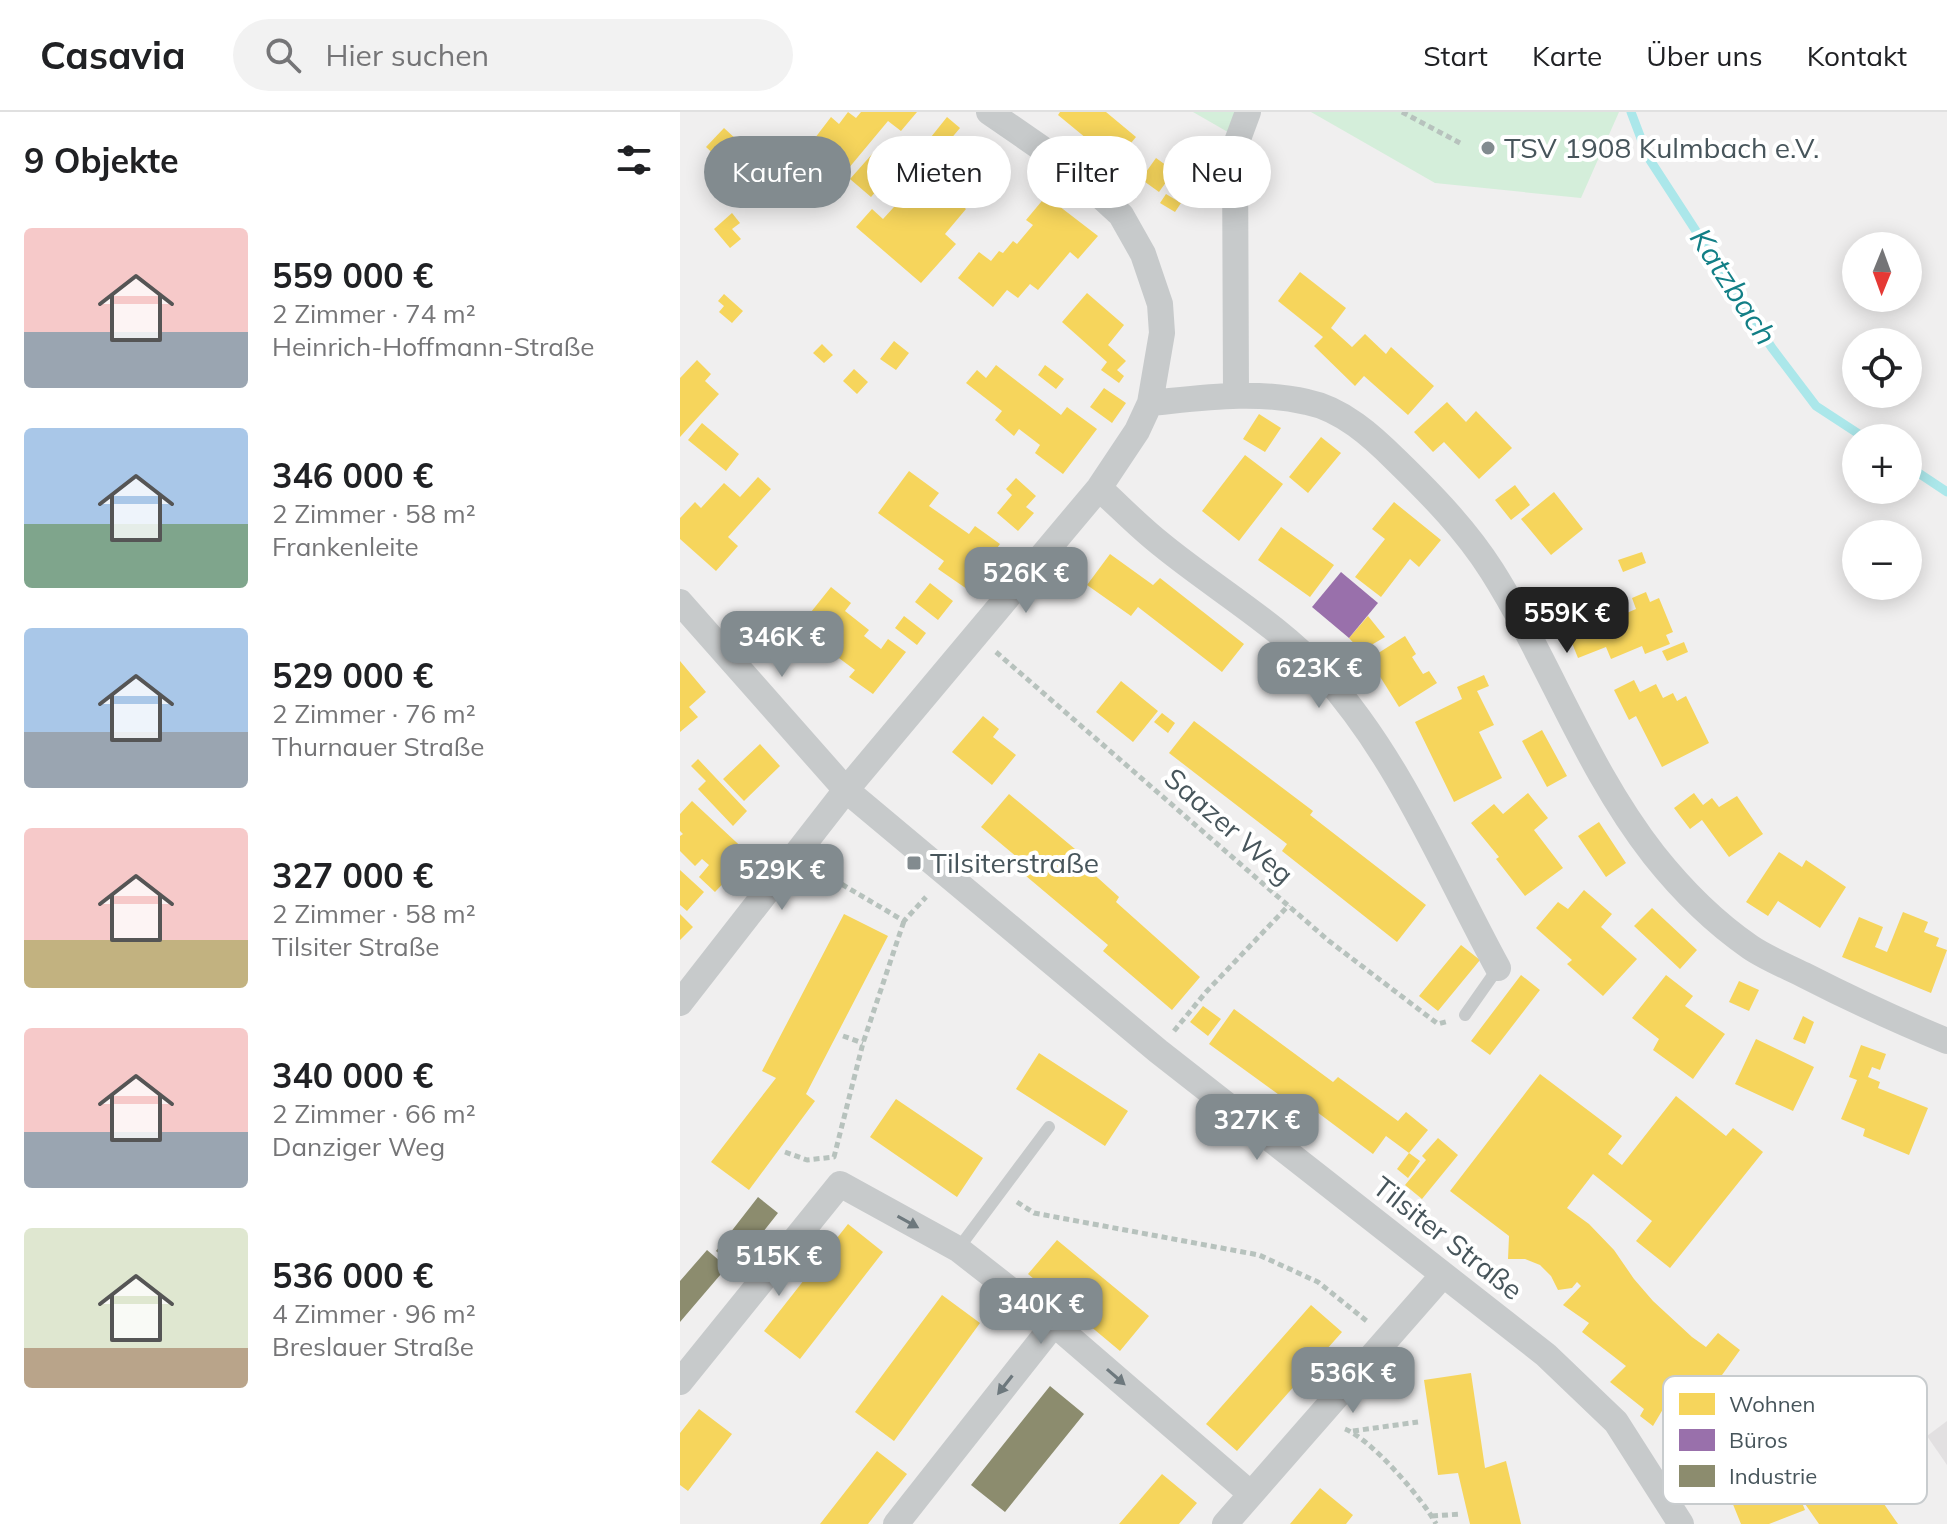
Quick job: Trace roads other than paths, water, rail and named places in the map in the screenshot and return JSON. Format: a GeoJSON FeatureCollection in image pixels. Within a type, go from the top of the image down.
{"type":"FeatureCollection","features":[{"type":"Feature","properties":{"kind":"street"},"geometry":{"type":"LineString","coordinates":[[680,1003],[846,790],[1099,488],[1137,431],[1150,403],[1162,333],[1160,304],[1143,254],[1121,215],[1070,168],[989,112]]}},
{"type":"Feature","properties":{"kind":"street"},"geometry":{"type":"LineString","coordinates":[[1236,394],[1235,147],[1248,112]]}},
{"type":"Feature","properties":{"kind":"street"},"geometry":{"type":"LineString","coordinates":[[1150,403],[1236,394],[1308,402],[1342,416],[1378,442],[1440,503],[1490,569],[1534,645],[1607,787],[1654,855],[1697,903],[1751,948],[1857,1002],[1947,1041]]}},
{"type":"Feature","properties":{"kind":"street"},"geometry":{"type":"LineString","coordinates":[[1099,488],[1161,544],[1272,628],[1324,675],[1375,742],[1433,840],[1498,968]]}},
{"type":"Feature","properties":{"kind":"street","name":"Tilsiter Straße"},"geometry":{"type":"LineString","coordinates":[[680,602],[846,790],[1158,1051],[1546,1355],[1616,1422],[1663,1496]]}},
{"type":"Feature","properties":{"kind":"street"},"geometry":{"type":"LineString","coordinates":[[680,1382],[840,1184],[958,1249],[1054,1324],[1251,1494]]}},
{"type":"Feature","properties":{"kind":"street"},"geometry":{"type":"LineString","coordinates":[[1225,1524],[1443,1275]]}},
{"type":"Feature","properties":{"kind":"street"},"geometry":{"type":"LineString","coordinates":[[896,1524],[1054,1324]]}},
{"type":"Feature","properties":{"kind":"street","name":"Tilsiter Straße"},"geometry":{"type":"LineString","coordinates":[[1668,1504],[1681,1524]]}},
{"type":"Feature","properties":{"kind":"lane"},"geometry":{"type":"LineString","coordinates":[[1465,1015],[1498,968]]}},
{"type":"Feature","properties":{"kind":"lane"},"geometry":{"type":"LineString","coordinates":[[958,1249],[1049,1127]]}},
{"type":"Feature","properties":{"kind":"waterway","name":"Katzbach"},"geometry":{"type":"LineString","coordinates":[[1631,112],[1648,157],[1772,348],[1816,406],[1844,424]]}},
{"type":"Feature","properties":{"kind":"waterway","name":"Katzbach"},"geometry":{"type":"LineString","coordinates":[[1922,475],[1947,492]]}},
{"type":"Feature","properties":{"kind":"place","name":"TSV 1908 Kulmbach e.V."},"geometry":{"type":"Point","coordinates":[1488,148]}},
{"type":"Feature","properties":{"kind":"place","name":"Tilsiterstraße"},"geometry":{"type":"Point","coordinates":[914,863]}}]}
